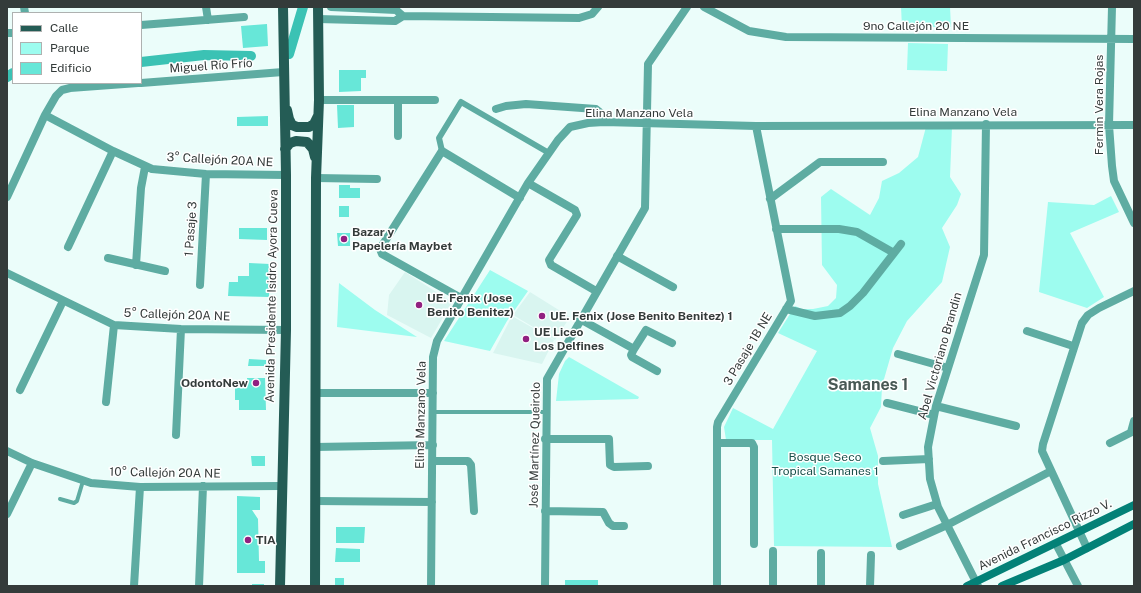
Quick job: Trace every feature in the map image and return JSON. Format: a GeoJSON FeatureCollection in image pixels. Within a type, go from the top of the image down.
{"type":"FeatureCollection","features":[{"type":"Feature","properties":{"kind":"main road","name":"Avenida Presidente Isidro Ayora Cueva"},"geometry":{"type":"LineString","coordinates":[[280,586],[281,486],[286,330],[286,175],[282,7]]}},
{"type":"Feature","properties":{"kind":"main road"},"geometry":{"type":"LineString","coordinates":[[315,586],[316,161],[319,100],[318,7]]}},
{"type":"Feature","properties":{"kind":"main road"},"geometry":{"type":"LineString","coordinates":[[283,88],[289,119],[292,125],[303,128],[309,127],[314,124],[318,115]]}},
{"type":"Feature","properties":{"kind":"main road"},"geometry":{"type":"LineString","coordinates":[[285,149],[290,143],[296,141],[307,142],[313,149],[316,161]]}},
{"type":"Feature","properties":{"kind":"main road","name":"Avenida Francisco Rizzo V."},"geometry":{"type":"LineString","coordinates":[[967,586],[977,584],[1134,505]]}},
{"type":"Feature","properties":{"kind":"main road"},"geometry":{"type":"LineString","coordinates":[[1002,586],[1064,560],[1134,524]]}},
{"type":"Feature","properties":{"kind":"street"},"geometry":{"type":"LineString","coordinates":[[206,7],[208,20]]}},
{"type":"Feature","properties":{"kind":"street"},"geometry":{"type":"LineString","coordinates":[[331,7],[396,10],[403,16]]}},
{"type":"Feature","properties":{"kind":"street"},"geometry":{"type":"LineString","coordinates":[[318,19],[395,21],[403,16],[456,11],[579,18],[592,14],[598,7]]}},
{"type":"Feature","properties":{"kind":"street","name":"José Martínez Queirolo"},"geometry":{"type":"LineString","coordinates":[[545,586],[545,439],[549,374],[596,291],[646,208],[648,64],[687,7]]}},
{"type":"Feature","properties":{"kind":"street","name":"9no Callejón 20 NE"},"geometry":{"type":"LineString","coordinates":[[704,7],[750,31],[786,37],[1134,38]]}},
{"type":"Feature","properties":{"kind":"street","name":"Fermin Vera Rojas"},"geometry":{"type":"LineString","coordinates":[[1112,7],[1109,125],[1114,182],[1134,223]]}},
{"type":"Feature","properties":{"kind":"street"},"geometry":{"type":"LineString","coordinates":[[142,25],[244,17]]}},
{"type":"Feature","properties":{"kind":"street","name":"Miguel Río Frío"},"geometry":{"type":"LineString","coordinates":[[142,83],[283,72]]}},
{"type":"Feature","properties":{"kind":"street","name":"Miguel Río Frío"},"geometry":{"type":"LineString","coordinates":[[7,197],[46,115],[56,96],[62,90],[70,88],[126,84]]}},
{"type":"Feature","properties":{"kind":"street"},"geometry":{"type":"LineString","coordinates":[[319,100],[435,100]]}},
{"type":"Feature","properties":{"kind":"street"},"geometry":{"type":"LineString","coordinates":[[398,101],[398,136]]}},
{"type":"Feature","properties":{"kind":"street"},"geometry":{"type":"LineString","coordinates":[[461,298],[381,252],[380,248],[442,151],[439,138],[461,102],[549,152]]}},
{"type":"Feature","properties":{"kind":"street"},"geometry":{"type":"LineString","coordinates":[[496,109],[506,106],[526,104],[596,108],[602,113],[604,122]]}},
{"type":"Feature","properties":{"kind":"street","name":"3° Callejón 20A NE"},"geometry":{"type":"LineString","coordinates":[[46,115],[145,167],[206,174],[286,175]]}},
{"type":"Feature","properties":{"kind":"street","name":"Elina Manzano Vela"},"geometry":{"type":"LineString","coordinates":[[431,586],[433,357],[437,341],[528,183],[558,140],[570,127],[588,123],[604,122],[756,126],[986,124],[1134,125]]}},
{"type":"Feature","properties":{"kind":"street","name":"Abel Victoriano Brandin"},"geometry":{"type":"LineString","coordinates":[[977,584],[937,504],[930,479],[928,447],[935,410],[984,255],[986,220],[986,124]]}},
{"type":"Feature","properties":{"kind":"street","name":"3 Pasaje 1B NE"},"geometry":{"type":"LineString","coordinates":[[717,586],[718,422],[791,301],[756,126]]}},
{"type":"Feature","properties":{"kind":"street"},"geometry":{"type":"LineString","coordinates":[[68,247],[113,151]]}},
{"type":"Feature","properties":{"kind":"street"},"geometry":{"type":"LineString","coordinates":[[442,151],[520,198]]}},
{"type":"Feature","properties":{"kind":"street"},"geometry":{"type":"LineString","coordinates":[[770,199],[820,162],[883,162]]}},
{"type":"Feature","properties":{"kind":"street"},"geometry":{"type":"LineString","coordinates":[[136,265],[141,188],[145,167]]}},
{"type":"Feature","properties":{"kind":"street","name":"1 Pasaje 3"},"geometry":{"type":"LineString","coordinates":[[200,285],[206,174]]}},
{"type":"Feature","properties":{"kind":"street"},"geometry":{"type":"LineString","coordinates":[[316,178],[377,179]]}},
{"type":"Feature","properties":{"kind":"street"},"geometry":{"type":"LineString","coordinates":[[528,183],[575,210],[577,215],[549,260],[551,265],[596,291]]}},
{"type":"Feature","properties":{"kind":"street"},"geometry":{"type":"LineString","coordinates":[[776,229],[839,229],[857,232],[894,253]]}},
{"type":"Feature","properties":{"kind":"street"},"geometry":{"type":"LineString","coordinates":[[786,309],[815,316],[840,313],[850,306],[863,293],[901,244]]}},
{"type":"Feature","properties":{"kind":"street"},"geometry":{"type":"LineString","coordinates":[[617,256],[673,287]]}},
{"type":"Feature","properties":{"kind":"street"},"geometry":{"type":"LineString","coordinates":[[108,258],[165,271]]}},
{"type":"Feature","properties":{"kind":"street","name":"5° Callejón 20A NE"},"geometry":{"type":"LineString","coordinates":[[7,273],[114,325],[181,329],[286,330]]}},
{"type":"Feature","properties":{"kind":"street"},"geometry":{"type":"LineString","coordinates":[[1087,548],[1042,451],[1043,444],[1073,346],[1082,323],[1088,315],[1099,308],[1134,291]]}},
{"type":"Feature","properties":{"kind":"street"},"geometry":{"type":"LineString","coordinates":[[20,390],[63,301]]}},
{"type":"Feature","properties":{"kind":"street"},"geometry":{"type":"LineString","coordinates":[[580,319],[634,350]]}},
{"type":"Feature","properties":{"kind":"street"},"geometry":{"type":"LineString","coordinates":[[106,402],[114,325]]}},
{"type":"Feature","properties":{"kind":"street"},"geometry":{"type":"LineString","coordinates":[[176,435],[181,329]]}},
{"type":"Feature","properties":{"kind":"street"},"geometry":{"type":"LineString","coordinates":[[657,371],[631,355],[646,330],[672,343]]}},
{"type":"Feature","properties":{"kind":"street"},"geometry":{"type":"LineString","coordinates":[[1027,331],[1073,346]]}},
{"type":"Feature","properties":{"kind":"street"},"geometry":{"type":"LineString","coordinates":[[898,354],[948,368]]}},
{"type":"Feature","properties":{"kind":"street"},"geometry":{"type":"LineString","coordinates":[[316,393],[433,393]]}},
{"type":"Feature","properties":{"kind":"street"},"geometry":{"type":"LineString","coordinates":[[887,403],[935,410],[1016,426]]}},
{"type":"Feature","properties":{"kind":"street"},"geometry":{"type":"LineString","coordinates":[[1110,444],[1133,432],[1134,421]]}},
{"type":"Feature","properties":{"kind":"street"},"geometry":{"type":"LineString","coordinates":[[545,439],[609,438],[610,464],[614,467],[648,466]]}},
{"type":"Feature","properties":{"kind":"street"},"geometry":{"type":"LineString","coordinates":[[717,442],[747,443],[752,444],[754,447],[754,544]]}},
{"type":"Feature","properties":{"kind":"street"},"geometry":{"type":"LineString","coordinates":[[315,447],[433,445]]}},
{"type":"Feature","properties":{"kind":"street","name":"10° Callejón 20A NE"},"geometry":{"type":"LineString","coordinates":[[7,451],[32,463],[83,481],[140,487],[281,486]]}},
{"type":"Feature","properties":{"kind":"street"},"geometry":{"type":"LineString","coordinates":[[883,461],[929,459]]}},
{"type":"Feature","properties":{"kind":"street"},"geometry":{"type":"LineString","coordinates":[[433,461],[468,461],[471,465],[474,511]]}},
{"type":"Feature","properties":{"kind":"street"},"geometry":{"type":"LineString","coordinates":[[7,514],[32,463]]}},
{"type":"Feature","properties":{"kind":"street"},"geometry":{"type":"LineString","coordinates":[[900,546],[947,525],[1051,471]]}},
{"type":"Feature","properties":{"kind":"street"},"geometry":{"type":"LineString","coordinates":[[199,586],[203,486]]}},
{"type":"Feature","properties":{"kind":"street"},"geometry":{"type":"LineString","coordinates":[[134,586],[140,487]]}},
{"type":"Feature","properties":{"kind":"street"},"geometry":{"type":"LineString","coordinates":[[314,501],[432,502]]}},
{"type":"Feature","properties":{"kind":"street"},"geometry":{"type":"LineString","coordinates":[[903,515],[937,504]]}},
{"type":"Feature","properties":{"kind":"street"},"geometry":{"type":"LineString","coordinates":[[545,511],[603,512],[609,523],[613,526],[624,526]]}},
{"type":"Feature","properties":{"kind":"street"},"geometry":{"type":"LineString","coordinates":[[1056,544],[1078,586]]}},
{"type":"Feature","properties":{"kind":"street"},"geometry":{"type":"LineString","coordinates":[[773,551],[773,586]]}},
{"type":"Feature","properties":{"kind":"street"},"geometry":{"type":"LineString","coordinates":[[821,553],[821,586]]}},
{"type":"Feature","properties":{"kind":"street"},"geometry":{"type":"LineString","coordinates":[[870,586],[871,555]]}},
{"type":"Feature","properties":{"kind":"lane"},"geometry":{"type":"LineString","coordinates":[[433,412],[546,412]]}},
{"type":"Feature","properties":{"kind":"lane"},"geometry":{"type":"LineString","coordinates":[[60,499],[74,502],[78,501],[83,481]]}},
{"type":"Feature","properties":{"kind":"shaded area","name":"UE. Fenix (Jose Benito Benitez)"},"geometry":{"type":"Polygon","coordinates":[[[405,272],[452,302],[431,338],[387,315],[389,295],[405,272]]]}},
{"type":"Feature","properties":{"kind":"shaded area","name":"UE. Fenix (Jose Benito Benitez) 1"},"geometry":{"type":"Polygon","coordinates":[[[530,292],[570,317],[555,340],[513,315],[530,292]]]}},
{"type":"Feature","properties":{"kind":"shaded area","name":"UE Liceo Los Delfines"},"geometry":{"type":"Polygon","coordinates":[[[512,316],[554,340],[542,364],[493,353],[512,316]]]}},
{"type":"Feature","properties":{"kind":"green space"},"geometry":{"type":"Polygon","coordinates":[[[901,7],[950,7],[951,27],[902,27],[901,7]]]}},
{"type":"Feature","properties":{"kind":"green space"},"geometry":{"type":"Polygon","coordinates":[[[908,43],[948,44],[947,71],[907,70],[908,43]]]}},
{"type":"Feature","properties":{"kind":"green space","name":"Bosque Seco Tropical Samanes 1"},"geometry":{"type":"Polygon","coordinates":[[[926,127],[952,127],[950,177],[961,194],[957,205],[942,228],[950,247],[942,282],[907,321],[893,348],[882,386],[881,407],[870,428],[878,456],[878,484],[892,547],[774,546],[772,440],[726,440],[724,427],[733,408],[773,429],[817,351],[778,333],[795,306],[802,309],[813,309],[828,306],[836,298],[837,285],[822,265],[821,197],[831,189],[870,215],[879,198],[882,181],[899,173],[918,157],[926,127]]]}},
{"type":"Feature","properties":{"kind":"green space"},"geometry":{"type":"Polygon","coordinates":[[[1111,196],[1119,212],[1070,233],[1104,297],[1087,308],[1039,292],[1048,202],[1094,205],[1111,196]]]}},
{"type":"Feature","properties":{"kind":"green space"},"geometry":{"type":"Polygon","coordinates":[[[490,270],[528,291],[507,321],[490,351],[444,341],[490,270]]]}},
{"type":"Feature","properties":{"kind":"green space"},"geometry":{"type":"Polygon","coordinates":[[[339,283],[375,310],[417,337],[337,327],[339,283]]]}},
{"type":"Feature","properties":{"kind":"green space"},"geometry":{"type":"Polygon","coordinates":[[[569,357],[639,397],[638,399],[556,401],[559,374],[565,361],[569,357]]]}},
{"type":"Feature","properties":{"kind":"building"},"geometry":{"type":"Polygon","coordinates":[[[267,24],[268,46],[243,48],[241,26],[267,24]]]}},
{"type":"Feature","properties":{"kind":"building"},"geometry":{"type":"Polygon","coordinates":[[[339,70],[366,70],[366,78],[361,78],[361,91],[339,92],[339,70]]]}},
{"type":"Feature","properties":{"kind":"building"},"geometry":{"type":"Polygon","coordinates":[[[337,105],[354,105],[354,127],[338,128],[337,105]]]}},
{"type":"Feature","properties":{"kind":"building"},"geometry":{"type":"Polygon","coordinates":[[[268,116],[268,126],[237,126],[237,117],[268,116]]]}},
{"type":"Feature","properties":{"kind":"building"},"geometry":{"type":"Polygon","coordinates":[[[339,185],[350,185],[350,188],[360,188],[360,198],[339,198],[339,185]]]}},
{"type":"Feature","properties":{"kind":"building"},"geometry":{"type":"Polygon","coordinates":[[[339,206],[349,206],[349,217],[339,217],[339,206]]]}},
{"type":"Feature","properties":{"kind":"building"},"geometry":{"type":"Polygon","coordinates":[[[239,228],[267,228],[267,240],[239,239],[239,228]]]}},
{"type":"Feature","properties":{"kind":"building","name":"Bazar y Papelería Maybet"},"geometry":{"type":"Polygon","coordinates":[[[337,233],[350,233],[350,246],[338,246],[337,233]]]}},
{"type":"Feature","properties":{"kind":"building"},"geometry":{"type":"Polygon","coordinates":[[[249,263],[270,264],[269,297],[228,296],[229,282],[238,282],[238,276],[249,276],[249,263]]]}},
{"type":"Feature","properties":{"kind":"building"},"geometry":{"type":"Polygon","coordinates":[[[249,359],[266,360],[266,366],[248,366],[249,359]]]}},
{"type":"Feature","properties":{"kind":"building"},"geometry":{"type":"Polygon","coordinates":[[[247,378],[265,378],[266,410],[239,410],[239,400],[235,400],[235,388],[247,388],[247,378]]]}},
{"type":"Feature","properties":{"kind":"building"},"geometry":{"type":"Polygon","coordinates":[[[251,456],[265,456],[265,466],[252,466],[251,456]]]}},
{"type":"Feature","properties":{"kind":"building","name":"TIA"},"geometry":{"type":"Polygon","coordinates":[[[237,496],[260,497],[260,510],[252,510],[258,519],[259,561],[265,561],[265,573],[237,573],[237,496]]]}},
{"type":"Feature","properties":{"kind":"building"},"geometry":{"type":"Polygon","coordinates":[[[336,527],[365,527],[364,543],[336,543],[336,527]]]}},
{"type":"Feature","properties":{"kind":"building"},"geometry":{"type":"Polygon","coordinates":[[[336,548],[360,549],[360,562],[335,562],[336,548]]]}},
{"type":"Feature","properties":{"kind":"building"},"geometry":{"type":"Polygon","coordinates":[[[335,578],[344,578],[344,586],[335,586],[335,578]]]}},
{"type":"Feature","properties":{"kind":"building"},"geometry":{"type":"Polygon","coordinates":[[[565,580],[598,580],[598,586],[565,586],[565,580]]]}},
{"type":"Feature","properties":{"kind":"building"},"geometry":{"type":"Polygon","coordinates":[[[252,584],[264,584],[264,586],[252,586],[252,584]]]}},
{"type":"Feature","properties":{"kind":"waterway"},"geometry":{"type":"LineString","coordinates":[[289,54],[303,7]]}},
{"type":"Feature","properties":{"kind":"waterway"},"geometry":{"type":"LineString","coordinates":[[142,62],[204,55],[251,56]]}},
{"type":"Feature","properties":{"kind":"waterway"},"geometry":{"type":"LineString","coordinates":[[7,77],[12,74]]}},
{"type":"Feature","properties":{"kind":"place","name":"Bazar y Papelería Maybet"},"geometry":{"type":"Point","coordinates":[344,239]}},
{"type":"Feature","properties":{"kind":"place","name":"UE. Fenix (Jose Benito Benitez)"},"geometry":{"type":"Point","coordinates":[419,305]}},
{"type":"Feature","properties":{"kind":"place","name":"UE. Fenix (Jose Benito Benitez) 1"},"geometry":{"type":"Point","coordinates":[542,316]}},
{"type":"Feature","properties":{"kind":"place","name":"UE Liceo Los Delfines"},"geometry":{"type":"Point","coordinates":[526,339]}},
{"type":"Feature","properties":{"kind":"place","name":"OdontoNew"},"geometry":{"type":"Point","coordinates":[256,383]}},
{"type":"Feature","properties":{"kind":"place","name":"TIA"},"geometry":{"type":"Point","coordinates":[248,540]}},
{"type":"Feature","properties":{"kind":"district","name":"Samanes 1"},"geometry":{"type":"Point","coordinates":[868,385]}}]}
